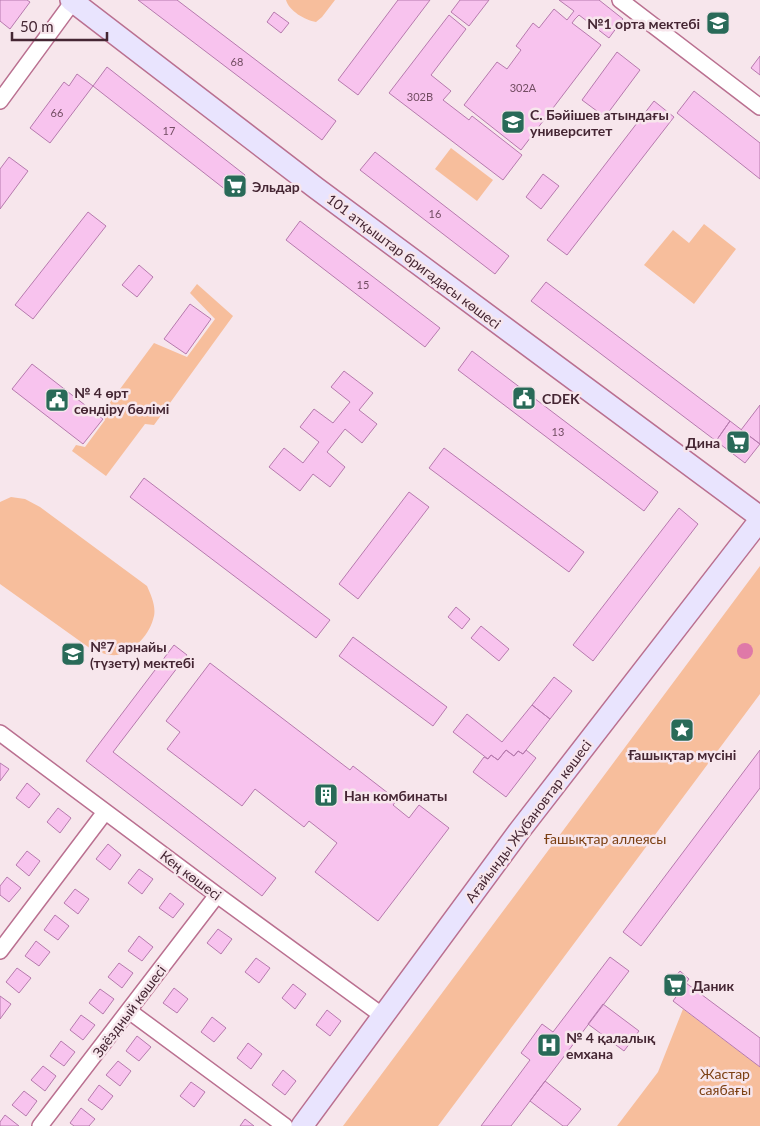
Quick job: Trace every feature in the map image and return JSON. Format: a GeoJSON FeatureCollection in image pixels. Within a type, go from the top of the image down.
{"type":"FeatureCollection","features":[{"type":"Feature","properties":{"kind":"street"},"geometry":{"type":"LineString","coordinates":[[0,101],[73,0]]}},
{"type":"Feature","properties":{"kind":"street","name":"101 атқыштар бригадасы көшесі"},"geometry":{"type":"LineString","coordinates":[[73,0],[757,529]]}},
{"type":"Feature","properties":{"kind":"street"},"geometry":{"type":"LineString","coordinates":[[620,0],[760,107]]}},
{"type":"Feature","properties":{"kind":"street","name":"Ағайынды Жұбановтар көшесі"},"geometry":{"type":"LineString","coordinates":[[302,1126],[520,830],[757,529]]}},
{"type":"Feature","properties":{"kind":"street","name":"Кең көшесі"},"geometry":{"type":"LineString","coordinates":[[0,732],[105,812],[383,1016]]}},
{"type":"Feature","properties":{"kind":"street"},"geometry":{"type":"LineString","coordinates":[[0,952],[105,812]]}},
{"type":"Feature","properties":{"kind":"street","name":"Звёздный көшесі"},"geometry":{"type":"LineString","coordinates":[[40,1126],[217,895]]}},
{"type":"Feature","properties":{"kind":"street"},"geometry":{"type":"LineString","coordinates":[[129,1011],[285,1126]]}},
{"type":"Feature","properties":{"kind":"green space"},"geometry":{"type":"Polygon","coordinates":[[[286,0],[335,0],[316,22],[298,14],[290,8],[286,0]]]}},
{"type":"Feature","properties":{"kind":"green space"},"geometry":{"type":"Polygon","coordinates":[[[451,148],[493,180],[477,201],[435,169],[451,148]]]}},
{"type":"Feature","properties":{"kind":"green space"},"geometry":{"type":"Polygon","coordinates":[[[704,224],[736,249],[694,304],[644,265],[673,230],[689,243],[704,224]]]}},
{"type":"Feature","properties":{"kind":"green space"},"geometry":{"type":"Polygon","coordinates":[[[197,284],[233,316],[154,425],[145,424],[106,476],[72,451],[76,445],[85,447],[105,420],[103,412],[154,343],[187,357],[215,319],[190,293],[197,284]]]}},
{"type":"Feature","properties":{"kind":"green space"},"geometry":{"type":"Polygon","coordinates":[[[11,497],[25,499],[40,507],[147,586],[154,604],[154,616],[149,629],[136,646],[117,655],[91,649],[0,584],[0,502],[11,497]]]}},
{"type":"Feature","properties":{"kind":"green space","name":"Ғашықтар аллеясы"},"geometry":{"type":"Polygon","coordinates":[[[760,566],[760,694],[438,1126],[343,1126],[760,566]]]}},
{"type":"Feature","properties":{"kind":"green space","name":"Жастар саябағы"},"geometry":{"type":"Polygon","coordinates":[[[683,1009],[760,1067],[760,1126],[617,1126],[658,1072],[683,1009]]]}},
{"type":"Feature","properties":{"kind":"shaded area"},"geometry":{"type":"Polygon","coordinates":[[[742,643],[748,643],[753,648],[751,657],[742,659],[737,654],[737,648],[742,643]]]}},
{"type":"Feature","properties":{"kind":"building"},"geometry":{"type":"Polygon","coordinates":[[[0,0],[27,0],[30,2],[10,29],[0,21],[0,0]]]}},
{"type":"Feature","properties":{"kind":"building"},"geometry":{"type":"Polygon","coordinates":[[[138,0],[177,0],[336,121],[322,140],[138,0]]]}},
{"type":"Feature","properties":{"kind":"building"},"geometry":{"type":"Polygon","coordinates":[[[398,0],[430,0],[358,95],[338,80],[398,0]]]}},
{"type":"Feature","properties":{"kind":"building"},"geometry":{"type":"Polygon","coordinates":[[[460,0],[489,0],[469,26],[451,12],[460,0]]]}},
{"type":"Feature","properties":{"kind":"building"},"geometry":{"type":"Polygon","coordinates":[[[559,0],[599,0],[623,19],[609,38],[579,15],[575,19],[572,23],[601,45],[521,150],[464,105],[497,62],[507,69],[521,50],[516,46],[533,23],[539,28],[554,9],[567,20],[574,11],[559,0]]]}},
{"type":"Feature","properties":{"kind":"building"},"geometry":{"type":"Polygon","coordinates":[[[274,12],[289,23],[281,33],[267,22],[274,12]]]}},
{"type":"Feature","properties":{"kind":"building"},"geometry":{"type":"Polygon","coordinates":[[[449,15],[466,29],[431,75],[451,91],[443,100],[469,120],[472,116],[522,155],[503,180],[389,93],[449,15]]]}},
{"type":"Feature","properties":{"kind":"building"},"geometry":{"type":"Polygon","coordinates":[[[617,52],[640,70],[605,117],[582,100],[617,52]]]}},
{"type":"Feature","properties":{"kind":"building"},"geometry":{"type":"Polygon","coordinates":[[[760,56],[760,75],[751,68],[760,56]]]}},
{"type":"Feature","properties":{"kind":"building"},"geometry":{"type":"Polygon","coordinates":[[[107,67],[245,175],[231,194],[93,86],[107,67]]]}},
{"type":"Feature","properties":{"kind":"building"},"geometry":{"type":"Polygon","coordinates":[[[77,74],[93,86],[50,143],[30,128],[64,82],[69,86],[77,74]]]}},
{"type":"Feature","properties":{"kind":"building"},"geometry":{"type":"Polygon","coordinates":[[[694,91],[760,143],[760,179],[677,113],[694,91]]]}},
{"type":"Feature","properties":{"kind":"building"},"geometry":{"type":"Polygon","coordinates":[[[654,101],[674,117],[567,255],[547,240],[654,101]]]}},
{"type":"Feature","properties":{"kind":"building"},"geometry":{"type":"Polygon","coordinates":[[[375,152],[509,256],[495,274],[360,170],[375,152]]]}},
{"type":"Feature","properties":{"kind":"building"},"geometry":{"type":"Polygon","coordinates":[[[9,157],[28,171],[0,209],[0,169],[9,157]]]}},
{"type":"Feature","properties":{"kind":"building"},"geometry":{"type":"Polygon","coordinates":[[[543,174],[559,186],[541,209],[526,197],[543,174]]]}},
{"type":"Feature","properties":{"kind":"building"},"geometry":{"type":"Polygon","coordinates":[[[88,212],[106,226],[33,319],[15,305],[88,212]]]}},
{"type":"Feature","properties":{"kind":"building"},"geometry":{"type":"Polygon","coordinates":[[[300,221],[440,328],[425,347],[286,240],[300,221]]]}},
{"type":"Feature","properties":{"kind":"building"},"geometry":{"type":"Polygon","coordinates":[[[139,265],[153,277],[137,297],[122,285],[139,265]]]}},
{"type":"Feature","properties":{"kind":"building"},"geometry":{"type":"Polygon","coordinates":[[[546,282],[730,421],[716,441],[531,301],[546,282]]]}},
{"type":"Feature","properties":{"kind":"building"},"geometry":{"type":"Polygon","coordinates":[[[190,304],[211,319],[186,354],[164,339],[190,304]]]}},
{"type":"Feature","properties":{"kind":"building"},"geometry":{"type":"Polygon","coordinates":[[[472,351],[658,492],[644,511],[458,370],[472,351]]]}},
{"type":"Feature","properties":{"kind":"building"},"geometry":{"type":"Polygon","coordinates":[[[32,364],[103,419],[83,444],[12,389],[32,364]]]}},
{"type":"Feature","properties":{"kind":"building"},"geometry":{"type":"Polygon","coordinates":[[[344,371],[373,393],[359,410],[377,424],[362,443],[345,429],[327,452],[345,467],[330,487],[313,474],[300,491],[269,467],[284,448],[303,463],[319,442],[300,427],[314,409],[333,423],[350,402],[331,387],[344,371]]]}},
{"type":"Feature","properties":{"kind":"building"},"geometry":{"type":"Polygon","coordinates":[[[760,405],[760,444],[741,430],[760,405]]]}},
{"type":"Feature","properties":{"kind":"building","name":"Дина"},"geometry":{"type":"Polygon","coordinates":[[[730,421],[760,444],[745,463],[716,441],[730,421]]]}},
{"type":"Feature","properties":{"kind":"building"},"geometry":{"type":"Polygon","coordinates":[[[444,448],[584,552],[569,572],[429,468],[444,448]]]}},
{"type":"Feature","properties":{"kind":"building"},"geometry":{"type":"Polygon","coordinates":[[[144,478],[330,620],[316,638],[130,497],[144,478]]]}},
{"type":"Feature","properties":{"kind":"building"},"geometry":{"type":"Polygon","coordinates":[[[409,492],[429,507],[358,599],[339,584],[409,492]]]}},
{"type":"Feature","properties":{"kind":"building"},"geometry":{"type":"Polygon","coordinates":[[[679,508],[698,524],[593,661],[573,645],[679,508]]]}},
{"type":"Feature","properties":{"kind":"building"},"geometry":{"type":"Polygon","coordinates":[[[456,607],[470,619],[462,629],[448,617],[456,607]]]}},
{"type":"Feature","properties":{"kind":"building"},"geometry":{"type":"Polygon","coordinates":[[[481,626],[509,649],[499,661],[471,638],[481,626]]]}},
{"type":"Feature","properties":{"kind":"building"},"geometry":{"type":"Polygon","coordinates":[[[353,637],[447,707],[433,726],[339,656],[353,637]]]}},
{"type":"Feature","properties":{"kind":"building"},"geometry":{"type":"Polygon","coordinates":[[[174,645],[187,655],[113,752],[276,878],[262,896],[86,761],[174,645]]]}},
{"type":"Feature","properties":{"kind":"building","name":"Нан комбинаты"},"geometry":{"type":"Polygon","coordinates":[[[210,663],[350,770],[353,766],[397,800],[393,805],[409,818],[419,805],[449,828],[378,921],[315,872],[337,843],[309,821],[304,827],[255,789],[242,806],[167,749],[180,732],[166,721],[210,663]]]}},
{"type":"Feature","properties":{"kind":"building"},"geometry":{"type":"Polygon","coordinates":[[[554,677],[572,691],[550,719],[532,705],[554,677]]]}},
{"type":"Feature","properties":{"kind":"building"},"geometry":{"type":"Polygon","coordinates":[[[532,705],[550,719],[523,754],[518,751],[514,756],[506,750],[498,760],[491,755],[488,759],[453,732],[467,714],[502,742],[532,705]]]}},
{"type":"Feature","properties":{"kind":"building"},"geometry":{"type":"Polygon","coordinates":[[[506,750],[514,756],[518,751],[523,754],[526,750],[536,758],[506,797],[473,772],[484,757],[488,759],[491,755],[498,760],[506,750]]]}},
{"type":"Feature","properties":{"kind":"building"},"geometry":{"type":"Polygon","coordinates":[[[760,750],[760,788],[641,946],[623,932],[760,750]]]}},
{"type":"Feature","properties":{"kind":"building"},"geometry":{"type":"Polygon","coordinates":[[[0,763],[9,769],[0,781],[0,763]]]}},
{"type":"Feature","properties":{"kind":"building"},"geometry":{"type":"Polygon","coordinates":[[[27,783],[40,794],[29,808],[16,798],[27,783]]]}},
{"type":"Feature","properties":{"kind":"building"},"geometry":{"type":"Polygon","coordinates":[[[58,808],[71,818],[60,833],[47,822],[58,808]]]}},
{"type":"Feature","properties":{"kind":"building"},"geometry":{"type":"Polygon","coordinates":[[[108,844],[121,855],[110,870],[96,859],[108,844]]]}},
{"type":"Feature","properties":{"kind":"building"},"geometry":{"type":"Polygon","coordinates":[[[27,851],[40,861],[29,876],[16,865],[27,851]]]}},
{"type":"Feature","properties":{"kind":"building"},"geometry":{"type":"Polygon","coordinates":[[[139,869],[153,879],[142,894],[128,883],[139,869]]]}},
{"type":"Feature","properties":{"kind":"building"},"geometry":{"type":"Polygon","coordinates":[[[7,877],[21,888],[9,902],[0,895],[0,886],[7,877]]]}},
{"type":"Feature","properties":{"kind":"building"},"geometry":{"type":"Polygon","coordinates":[[[75,889],[89,899],[78,914],[64,903],[75,889]]]}},
{"type":"Feature","properties":{"kind":"building"},"geometry":{"type":"Polygon","coordinates":[[[170,893],[184,904],[173,918],[159,908],[170,893]]]}},
{"type":"Feature","properties":{"kind":"building"},"geometry":{"type":"Polygon","coordinates":[[[55,915],[69,926],[58,940],[44,930],[55,915]]]}},
{"type":"Feature","properties":{"kind":"building"},"geometry":{"type":"Polygon","coordinates":[[[218,929],[232,939],[221,954],[207,943],[218,929]]]}},
{"type":"Feature","properties":{"kind":"building"},"geometry":{"type":"Polygon","coordinates":[[[139,936],[153,947],[142,961],[128,951],[139,936]]]}},
{"type":"Feature","properties":{"kind":"building"},"geometry":{"type":"Polygon","coordinates":[[[36,941],[50,952],[39,966],[25,956],[36,941]]]}},
{"type":"Feature","properties":{"kind":"building","name":"№ 4 қалалық емхана"},"geometry":{"type":"Polygon","coordinates":[[[610,957],[629,971],[511,1126],[481,1126],[530,1060],[521,1053],[542,1024],[553,1032],[610,957]]]}},
{"type":"Feature","properties":{"kind":"building"},"geometry":{"type":"Polygon","coordinates":[[[256,958],[270,968],[259,983],[245,972],[256,958]]]}},
{"type":"Feature","properties":{"kind":"building"},"geometry":{"type":"Polygon","coordinates":[[[119,963],[133,973],[122,988],[108,977],[119,963]]]}},
{"type":"Feature","properties":{"kind":"building"},"geometry":{"type":"Polygon","coordinates":[[[17,968],[31,978],[19,993],[6,982],[17,968]]]}},
{"type":"Feature","properties":{"kind":"building"},"geometry":{"type":"Polygon","coordinates":[[[680,971],[689,979],[678,993],[668,985],[680,971]]]}},
{"type":"Feature","properties":{"kind":"building"},"geometry":{"type":"Polygon","coordinates":[[[686,983],[760,1038],[760,1067],[673,1001],[686,983]]]}},
{"type":"Feature","properties":{"kind":"building"},"geometry":{"type":"Polygon","coordinates":[[[293,984],[306,994],[295,1009],[282,998],[293,984]]]}},
{"type":"Feature","properties":{"kind":"building"},"geometry":{"type":"Polygon","coordinates":[[[174,988],[188,999],[177,1013],[163,1003],[174,988]]]}},
{"type":"Feature","properties":{"kind":"building"},"geometry":{"type":"Polygon","coordinates":[[[100,989],[114,999],[103,1014],[89,1003],[100,989]]]}},
{"type":"Feature","properties":{"kind":"building"},"geometry":{"type":"Polygon","coordinates":[[[0,996],[11,1004],[0,1019],[0,996]]]}},
{"type":"Feature","properties":{"kind":"building"},"geometry":{"type":"Polygon","coordinates":[[[603,1004],[639,1031],[624,1051],[588,1024],[603,1004]]]}},
{"type":"Feature","properties":{"kind":"building"},"geometry":{"type":"Polygon","coordinates":[[[327,1010],[341,1021],[330,1036],[316,1025],[327,1010]]]}},
{"type":"Feature","properties":{"kind":"building"},"geometry":{"type":"Polygon","coordinates":[[[81,1015],[95,1025],[83,1040],[70,1030],[81,1015]]]}},
{"type":"Feature","properties":{"kind":"building"},"geometry":{"type":"Polygon","coordinates":[[[212,1017],[226,1028],[214,1042],[201,1032],[212,1017]]]}},
{"type":"Feature","properties":{"kind":"building"},"geometry":{"type":"Polygon","coordinates":[[[137,1036],[151,1047],[139,1061],[126,1051],[137,1036]]]}},
{"type":"Feature","properties":{"kind":"building"},"geometry":{"type":"Polygon","coordinates":[[[61,1041],[75,1052],[64,1066],[50,1056],[61,1041]]]}},
{"type":"Feature","properties":{"kind":"building"},"geometry":{"type":"Polygon","coordinates":[[[248,1043],[262,1054],[251,1069],[237,1058],[248,1043]]]}},
{"type":"Feature","properties":{"kind":"building"},"geometry":{"type":"Polygon","coordinates":[[[118,1061],[131,1071],[120,1086],[106,1075],[118,1061]]]}},
{"type":"Feature","properties":{"kind":"building"},"geometry":{"type":"Polygon","coordinates":[[[43,1066],[56,1076],[45,1091],[31,1080],[43,1066]]]}},
{"type":"Feature","properties":{"kind":"building"},"geometry":{"type":"Polygon","coordinates":[[[283,1070],[296,1081],[285,1095],[272,1085],[283,1070]]]}},
{"type":"Feature","properties":{"kind":"building"},"geometry":{"type":"Polygon","coordinates":[[[545,1081],[581,1109],[567,1126],[563,1126],[530,1101],[545,1081]]]}},
{"type":"Feature","properties":{"kind":"building"},"geometry":{"type":"Polygon","coordinates":[[[191,1082],[205,1092],[194,1107],[180,1096],[191,1082]]]}},
{"type":"Feature","properties":{"kind":"building"},"geometry":{"type":"Polygon","coordinates":[[[99,1085],[113,1096],[102,1110],[88,1100],[99,1085]]]}},
{"type":"Feature","properties":{"kind":"building"},"geometry":{"type":"Polygon","coordinates":[[[24,1091],[37,1101],[26,1116],[12,1105],[24,1091]]]}},
{"type":"Feature","properties":{"kind":"building"},"geometry":{"type":"Polygon","coordinates":[[[81,1108],[95,1119],[89,1126],[74,1126],[70,1123],[81,1108]]]}},
{"type":"Feature","properties":{"kind":"building"},"geometry":{"type":"Polygon","coordinates":[[[5,1115],[19,1126],[0,1126],[0,1122],[5,1115]]]}},
{"type":"Feature","properties":{"kind":"building"},"geometry":{"type":"Polygon","coordinates":[[[245,1119],[254,1126],[240,1126],[245,1119]]]}},
{"type":"Feature","properties":{"kind":"place","name":"№1 орта мектебі"},"geometry":{"type":"Point","coordinates":[718,23]}},
{"type":"Feature","properties":{"kind":"place","name":"С. Бәйішев атындағы университет"},"geometry":{"type":"Point","coordinates":[513,122]}},
{"type":"Feature","properties":{"kind":"place","name":"Эльдар"},"geometry":{"type":"Point","coordinates":[235,186]}},
{"type":"Feature","properties":{"kind":"place","name":"CDEK"},"geometry":{"type":"Point","coordinates":[524,398]}},
{"type":"Feature","properties":{"kind":"place","name":"№ 4 өрт сөндіру бөлімі"},"geometry":{"type":"Point","coordinates":[57,400]}},
{"type":"Feature","properties":{"kind":"place","name":"Дина"},"geometry":{"type":"Point","coordinates":[738,442]}},
{"type":"Feature","properties":{"kind":"place","name":"№7 арнайы (түзету) мектебі"},"geometry":{"type":"Point","coordinates":[73,654]}},
{"type":"Feature","properties":{"kind":"place","name":"Ғашықтар мүсіні"},"geometry":{"type":"Point","coordinates":[682,730]}},
{"type":"Feature","properties":{"kind":"place","name":"Нан комбинаты"},"geometry":{"type":"Point","coordinates":[326,795]}},
{"type":"Feature","properties":{"kind":"place","name":"Даник"},"geometry":{"type":"Point","coordinates":[675,985]}},
{"type":"Feature","properties":{"kind":"place","name":"№ 4 қалалық емхана"},"geometry":{"type":"Point","coordinates":[549,1045]}}]}
